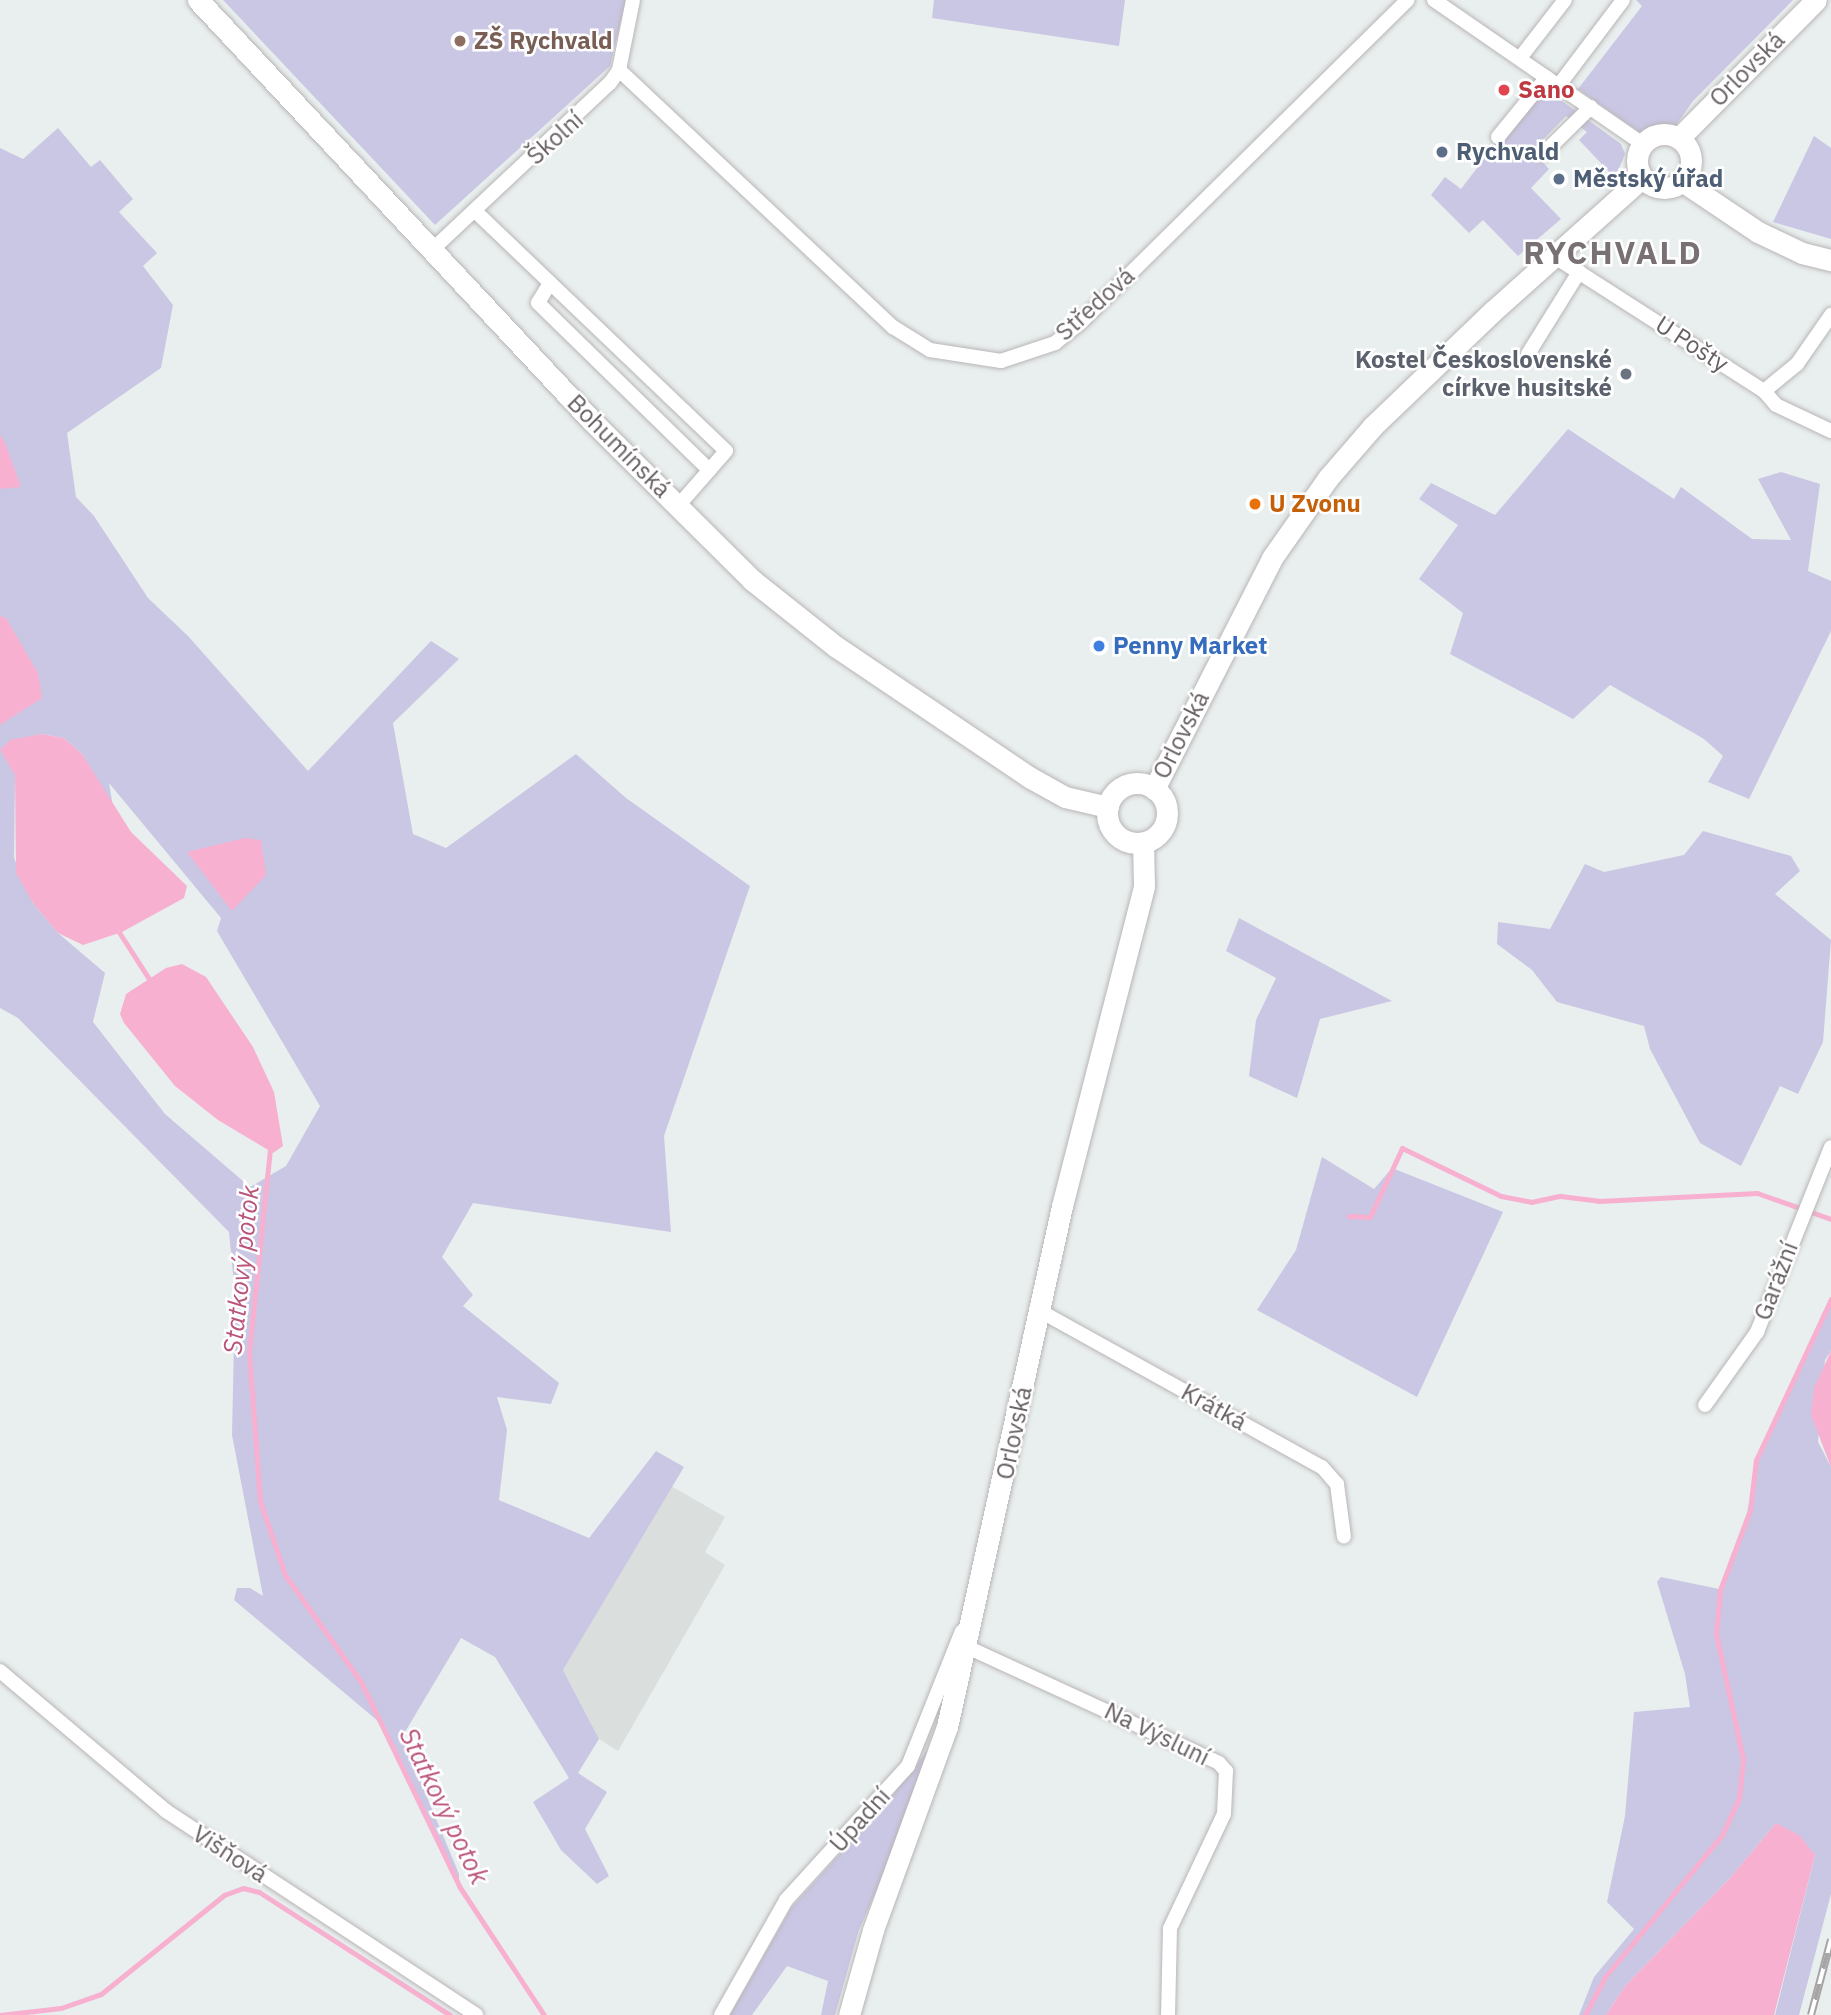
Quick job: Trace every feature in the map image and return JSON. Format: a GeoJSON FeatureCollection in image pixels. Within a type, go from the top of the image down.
{"type":"FeatureCollection","features":[{"type":"Feature","properties":{"kind":"main road","name":"Bohumínská"},"geometry":{"type":"LineString","coordinates":[[198,0],[678,506],[752,580],[913,700],[1028,778],[1065,797],[1108,807]]}},
{"type":"Feature","properties":{"kind":"main road","name":"Orlovská"},"geometry":{"type":"LineString","coordinates":[[1679,138],[1816,0]]}},
{"type":"Feature","properties":{"kind":"main road"},"geometry":{"type":"LineString","coordinates":[[1656,135],[1679,138],[1691,159],[1682,181],[1665,188],[1642,178],[1637,160],[1643,144],[1656,135]]}},
{"type":"Feature","properties":{"kind":"main road","name":"Orlovská"},"geometry":{"type":"LineString","coordinates":[[1154,789],[1272,558],[1328,478],[1373,426],[1552,255],[1642,178]]}},
{"type":"Feature","properties":{"kind":"main road"},"geometry":{"type":"LineString","coordinates":[[1682,181],[1758,232],[1802,253],[1831,260]]}},
{"type":"Feature","properties":{"kind":"main road"},"geometry":{"type":"LineString","coordinates":[[1126,786],[1154,789],[1165,804],[1165,824],[1153,839],[1143,843],[1116,834],[1108,807],[1126,786]]}},
{"type":"Feature","properties":{"kind":"main road","name":"Orlovská"},"geometry":{"type":"LineString","coordinates":[[849,2015],[873,1930],[929,1786],[968,1647],[1062,1206],[1144,887],[1143,843]]}},
{"type":"Feature","properties":{"kind":"street","name":"Školní"},"geometry":{"type":"LineString","coordinates":[[433,249],[589,106],[619,70],[633,0]]}},
{"type":"Feature","properties":{"kind":"street","name":"Středová"},"geometry":{"type":"LineString","coordinates":[[619,70],[893,327],[930,350],[1001,361],[1055,343],[1082,321],[1407,0]]}},
{"type":"Feature","properties":{"kind":"street"},"geometry":{"type":"LineString","coordinates":[[1434,0],[1643,144]]}},
{"type":"Feature","properties":{"kind":"street"},"geometry":{"type":"LineString","coordinates":[[1520,58],[1565,0]]}},
{"type":"Feature","properties":{"kind":"street"},"geometry":{"type":"LineString","coordinates":[[1498,137],[1553,81],[1623,0]]}},
{"type":"Feature","properties":{"kind":"street"},"geometry":{"type":"LineString","coordinates":[[1544,155],[1591,107]]}},
{"type":"Feature","properties":{"kind":"street"},"geometry":{"type":"LineString","coordinates":[[475,211],[726,451],[678,506]]}},
{"type":"Feature","properties":{"kind":"street","name":"U Pošty"},"geometry":{"type":"LineString","coordinates":[[1552,255],[1764,391],[1776,405],[1822,431],[1831,431]]}},
{"type":"Feature","properties":{"kind":"street"},"geometry":{"type":"LineString","coordinates":[[1528,354],[1579,272]]}},
{"type":"Feature","properties":{"kind":"street"},"geometry":{"type":"LineString","coordinates":[[550,283],[538,303],[709,470]]}},
{"type":"Feature","properties":{"kind":"street"},"geometry":{"type":"LineString","coordinates":[[1764,391],[1797,364],[1831,315]]}},
{"type":"Feature","properties":{"kind":"street","name":"Garážní"},"geometry":{"type":"LineString","coordinates":[[1705,1405],[1757,1332],[1831,1147]]}},
{"type":"Feature","properties":{"kind":"street","name":"Krátká"},"geometry":{"type":"LineString","coordinates":[[1040,1311],[1322,1466],[1336,1484],[1344,1537]]}},
{"type":"Feature","properties":{"kind":"street","name":"Úpadní"},"geometry":{"type":"LineString","coordinates":[[721,2015],[786,1900],[908,1766],[945,1666],[975,1613]]}},
{"type":"Feature","properties":{"kind":"street","name":"Na Výsluní"},"geometry":{"type":"LineString","coordinates":[[968,1647],[1219,1763],[1226,1771],[1224,1814],[1170,1928],[1168,2015]]}},
{"type":"Feature","properties":{"kind":"street","name":"Višňová"},"geometry":{"type":"LineString","coordinates":[[0,1671],[166,1811],[476,2015]]}},
{"type":"Feature","properties":{"kind":"shaded area"},"geometry":{"type":"Polygon","coordinates":[[[223,0],[626,0],[610,66],[435,225],[223,0]]]}},
{"type":"Feature","properties":{"kind":"shaded area"},"geometry":{"type":"Polygon","coordinates":[[[934,0],[1125,0],[1119,46],[932,18],[934,0]]]}},
{"type":"Feature","properties":{"kind":"shaded area"},"geometry":{"type":"Polygon","coordinates":[[[1636,0],[1793,0],[1693,101],[1676,125],[1655,126],[1640,133],[1578,89],[1642,6],[1636,0]]]}},
{"type":"Feature","properties":{"kind":"shaded area"},"geometry":{"type":"Polygon","coordinates":[[[1540,85],[1621,144],[1625,154],[1615,178],[1579,140],[1587,132],[1566,116],[1532,151],[1549,169],[1531,188],[1561,219],[1518,256],[1483,220],[1469,233],[1431,195],[1445,177],[1461,189],[1540,85]]]}},
{"type":"Feature","properties":{"kind":"shaded area"},"geometry":{"type":"Polygon","coordinates":[[[58,128],[91,167],[100,160],[133,199],[119,212],[157,253],[143,266],[173,305],[161,368],[67,433],[76,497],[94,516],[148,598],[188,636],[308,771],[431,641],[459,659],[393,723],[413,834],[446,848],[576,754],[626,798],[750,886],[664,1136],[671,1232],[473,1203],[442,1257],[473,1295],[463,1306],[559,1383],[551,1404],[497,1397],[507,1430],[499,1500],[589,1538],[656,1451],[684,1467],[563,1670],[599,1739],[578,1773],[607,1792],[585,1829],[609,1876],[597,1884],[561,1850],[533,1802],[569,1778],[495,1657],[461,1638],[402,1737],[459,1874],[459,1886],[379,1722],[234,1600],[237,1588],[250,1588],[263,1596],[232,1435],[235,1294],[229,1232],[18,1018],[0,1008],[0,148],[23,159],[58,128]],[[41,734],[23,740],[15,775],[14,858],[33,903],[58,933],[105,973],[93,1022],[165,1114],[250,1187],[286,1166],[320,1106],[217,931],[221,918],[109,783],[113,807],[82,754],[64,738],[41,734]]]}},
{"type":"Feature","properties":{"kind":"shaded area"},"geometry":{"type":"Polygon","coordinates":[[[1814,136],[1831,148],[1831,239],[1773,222],[1814,136]]]}},
{"type":"Feature","properties":{"kind":"shaded area"},"geometry":{"type":"Polygon","coordinates":[[[1568,429],[1674,499],[1681,487],[1752,539],[1791,540],[1758,479],[1781,472],[1820,484],[1808,571],[1831,581],[1831,631],[1749,799],[1708,782],[1723,756],[1704,739],[1610,685],[1573,719],[1450,654],[1463,613],[1419,579],[1458,525],[1419,499],[1431,483],[1495,515],[1568,429]]]}},
{"type":"Feature","properties":{"kind":"shaded area"},"geometry":{"type":"Polygon","coordinates":[[[0,435],[5,443],[21,487],[0,489],[0,435]]]}},
{"type":"Feature","properties":{"kind":"shaded area"},"geometry":{"type":"Polygon","coordinates":[[[0,616],[6,618],[38,673],[42,698],[0,725],[0,616]]]}},
{"type":"Feature","properties":{"kind":"shaded area"},"geometry":{"type":"Polygon","coordinates":[[[41,734],[64,738],[82,754],[131,832],[187,886],[184,898],[122,932],[83,945],[58,933],[33,903],[16,873],[15,775],[0,750],[10,740],[41,734]]]}},
{"type":"Feature","properties":{"kind":"shaded area"},"geometry":{"type":"Polygon","coordinates":[[[1703,831],[1791,856],[1800,871],[1775,894],[1831,940],[1823,1042],[1798,1094],[1780,1086],[1741,1166],[1700,1143],[1650,1049],[1644,1026],[1557,1002],[1532,970],[1497,944],[1498,922],[1550,929],[1585,864],[1604,872],[1684,855],[1703,831]]]}},
{"type":"Feature","properties":{"kind":"shaded area"},"geometry":{"type":"Polygon","coordinates":[[[245,838],[261,840],[266,875],[232,911],[187,852],[245,838]]]}},
{"type":"Feature","properties":{"kind":"shaded area"},"geometry":{"type":"Polygon","coordinates":[[[1239,918],[1392,1001],[1320,1019],[1297,1098],[1249,1076],[1256,1020],[1276,978],[1226,951],[1239,918]]]}},
{"type":"Feature","properties":{"kind":"shaded area"},"geometry":{"type":"Polygon","coordinates":[[[182,964],[206,977],[253,1047],[274,1092],[283,1146],[273,1153],[218,1120],[175,1086],[124,1023],[120,1014],[126,994],[166,968],[182,964]]]}},
{"type":"Feature","properties":{"kind":"shaded area"},"geometry":{"type":"Polygon","coordinates":[[[1322,1157],[1374,1189],[1392,1168],[1503,1212],[1417,1397],[1257,1310],[1296,1250],[1322,1157]]]}},
{"type":"Feature","properties":{"kind":"shaded area"},"geometry":{"type":"Polygon","coordinates":[[[1831,1302],[1831,1351],[1825,1360],[1818,1442],[1831,1467],[1831,1894],[1799,2015],[1775,2015],[1815,1855],[1776,1823],[1731,1877],[1625,1986],[1606,2015],[1579,2015],[1594,1977],[1634,1929],[1607,1902],[1625,1816],[1634,1712],[1690,1707],[1685,1674],[1657,1582],[1661,1577],[1719,1589],[1747,1513],[1757,1460],[1831,1302]]]}},
{"type":"Feature","properties":{"kind":"shaded area"},"geometry":{"type":"Polygon","coordinates":[[[1831,1351],[1831,1467],[1811,1415],[1814,1388],[1831,1351]]]}},
{"type":"Feature","properties":{"kind":"shaded area"},"geometry":{"type":"Polygon","coordinates":[[[671,1486],[725,1517],[705,1552],[725,1565],[618,1751],[599,1739],[563,1670],[671,1486]]]}},
{"type":"Feature","properties":{"kind":"shaded area"},"geometry":{"type":"Polygon","coordinates":[[[929,1748],[896,1846],[859,1930],[835,2015],[821,2015],[828,1981],[787,1966],[752,2015],[730,2015],[791,1908],[892,1796],[929,1748]]]}},
{"type":"Feature","properties":{"kind":"shaded area"},"geometry":{"type":"Polygon","coordinates":[[[1776,1823],[1799,1835],[1815,1855],[1774,2015],[1606,2015],[1625,1986],[1731,1877],[1776,1823]]]}},
{"type":"Feature","properties":{"kind":"waterway","name":"Statkový potok"},"geometry":{"type":"LineString","coordinates":[[117,929],[153,985]]}},
{"type":"Feature","properties":{"kind":"waterway"},"geometry":{"type":"LineString","coordinates":[[1349,1216],[1370,1217],[1402,1148],[1501,1196],[1531,1202],[1560,1196],[1599,1201],[1757,1193],[1831,1219]]}},
{"type":"Feature","properties":{"kind":"waterway","name":"Statkový potok"},"geometry":{"type":"LineString","coordinates":[[270,1149],[249,1352],[260,1501],[285,1575],[361,1682],[459,1886],[544,2015]]}},
{"type":"Feature","properties":{"kind":"waterway"},"geometry":{"type":"LineString","coordinates":[[1585,2015],[1605,1977],[1722,1835],[1739,1798],[1743,1759],[1716,1634],[1720,1590],[1750,1510],[1756,1460],[1831,1299]]}},
{"type":"Feature","properties":{"kind":"waterway"},"geometry":{"type":"LineString","coordinates":[[0,2015],[61,2008],[101,1994],[224,1895],[243,1888],[259,1892],[450,2015]]}},
{"type":"Feature","properties":{"kind":"railway"},"geometry":{"type":"LineString","coordinates":[[1811,2015],[1831,1940]]}},
{"type":"Feature","properties":{"kind":"place","name":"ZŠ Rychvald"},"geometry":{"type":"Point","coordinates":[460,41]}},
{"type":"Feature","properties":{"kind":"place","name":"Sano"},"geometry":{"type":"Point","coordinates":[1504,90]}},
{"type":"Feature","properties":{"kind":"place","name":"Rychvald"},"geometry":{"type":"Point","coordinates":[1442,152]}},
{"type":"Feature","properties":{"kind":"place","name":"Městský úřad"},"geometry":{"type":"Point","coordinates":[1559,179]}},
{"type":"Feature","properties":{"kind":"place","name":"Kostel Československé církve husitské"},"geometry":{"type":"Point","coordinates":[1626,374]}},
{"type":"Feature","properties":{"kind":"place","name":"U Zvonu"},"geometry":{"type":"Point","coordinates":[1255,504]}},
{"type":"Feature","properties":{"kind":"place","name":"Penny Market"},"geometry":{"type":"Point","coordinates":[1099,646]}},
{"type":"Feature","properties":{"kind":"district","name":"RYCHVALD"},"geometry":{"type":"Point","coordinates":[1613,252]}}]}
